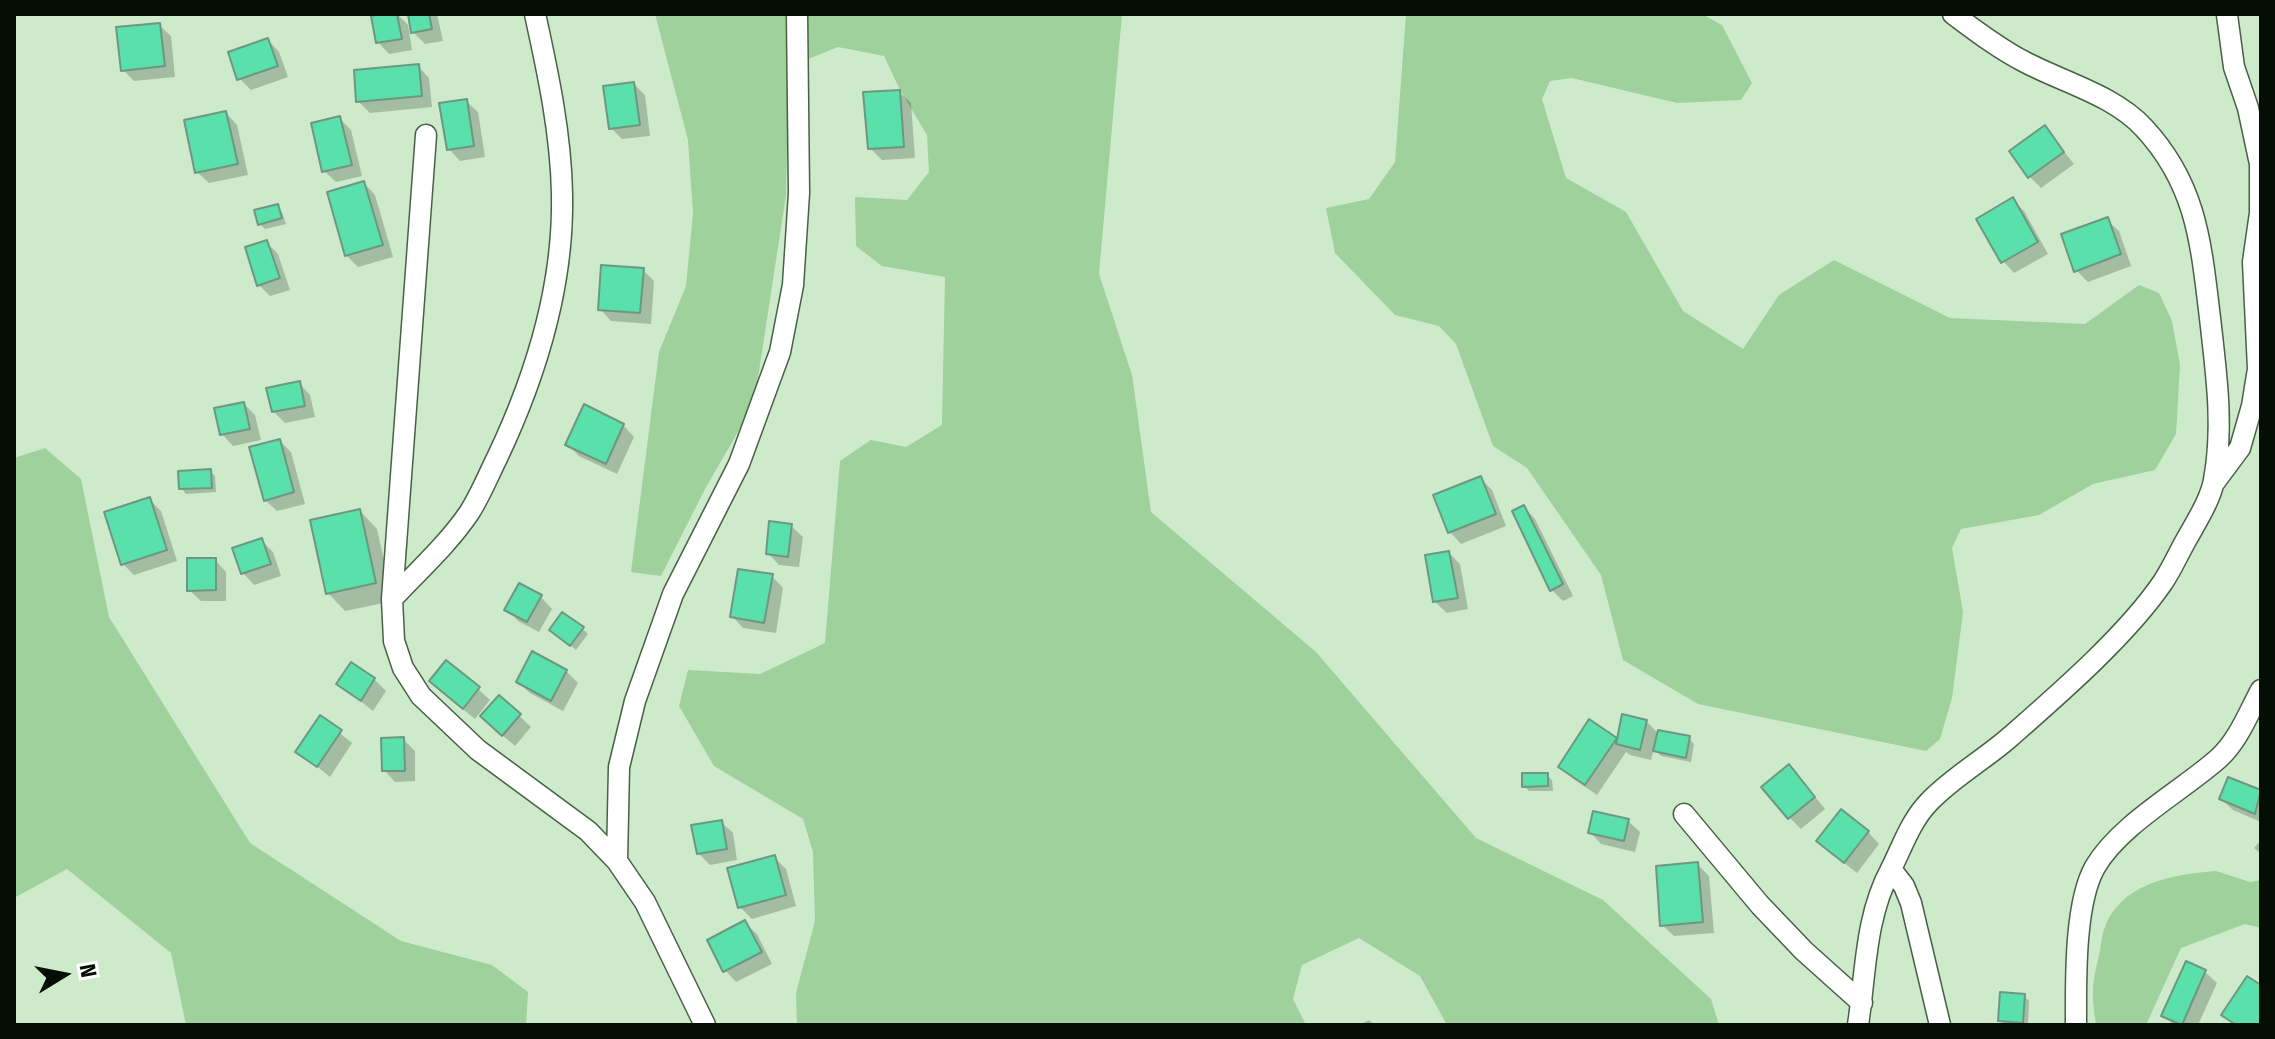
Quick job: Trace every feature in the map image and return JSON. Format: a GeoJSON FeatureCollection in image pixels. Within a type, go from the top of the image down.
{"type":"FeatureCollection","features":[{"type":"Feature","properties":{"kind":"street"},"geometry":{"type":"LineString","coordinates":[[392,599],[469,513],[522,401],[543,334],[560,237],[562,194],[547,69],[535,14]]}},
{"type":"Feature","properties":{"kind":"street"},"geometry":{"type":"LineString","coordinates":[[617,861],[619,767],[635,701],[673,594],[739,464],[780,352],[793,285],[799,193],[797,14]]}},
{"type":"Feature","properties":{"kind":"street"},"geometry":{"type":"LineString","coordinates":[[1953,14],[2021,60],[2116,106],[2142,125],[2170,159],[2187,192],[2199,229],[2204,265],[2220,420],[2214,483]]}},
{"type":"Feature","properties":{"kind":"street"},"geometry":{"type":"LineString","coordinates":[[1858,1025],[1870,927],[1878,895],[1906,835],[1930,800],[2008,739],[2115,638],[2162,583],[2196,523],[2214,483],[2240,448],[2258,369],[2253,262],[2260,213],[2260,164],[2248,108],[2234,67],[2227,15]]}},
{"type":"Feature","properties":{"kind":"street"},"geometry":{"type":"LineString","coordinates":[[426,135],[392,599],[394,641],[403,668],[421,696],[478,750],[588,831],[617,861],[645,902],[705,1025]]}},
{"type":"Feature","properties":{"kind":"street"},"geometry":{"type":"LineString","coordinates":[[2076,1025],[2076,973],[2084,899],[2095,867],[2139,822],[2221,756],[2261,690]]}},
{"type":"Feature","properties":{"kind":"street"},"geometry":{"type":"LineString","coordinates":[[1684,814],[1760,905],[1804,951],[1862,1003]]}},
{"type":"Feature","properties":{"kind":"street"},"geometry":{"type":"LineString","coordinates":[[1891,869],[1904,886],[1911,903],[1940,1025]]}},
{"type":"Feature","properties":{"kind":"green space"},"geometry":{"type":"Polygon","coordinates":[[[655,14],[1122,14],[1099,274],[1132,375],[1151,512],[1316,652],[1476,838],[1603,900],[1711,999],[1719,1025],[1447,1025],[1420,976],[1359,938],[1302,965],[1293,999],[1306,1025],[797,1025],[796,993],[815,921],[813,852],[803,819],[714,766],[679,706],[688,670],[760,674],[825,643],[840,461],[871,440],[906,447],[942,425],[945,277],[882,266],[856,246],[855,197],[907,200],[929,172],[927,135],[884,56],[838,47],[806,60],[788,93],[786,195],[754,404],[705,489],[661,576],[631,572],[659,352],[686,286],[693,213],[688,140],[655,14]]]}},
{"type":"Feature","properties":{"kind":"green space"},"geometry":{"type":"Polygon","coordinates":[[[1406,14],[1702,14],[1722,25],[1752,83],[1741,100],[1677,103],[1572,78],[1550,81],[1542,99],[1566,178],[1626,212],[1683,311],[1743,349],[1779,295],[1834,260],[1950,318],[2085,324],[2139,285],[2159,293],[2172,321],[2180,365],[2176,434],[2155,470],[2093,484],[2039,515],[1961,529],[1952,548],[1963,612],[1952,698],[1940,739],[1926,751],[1698,704],[1623,660],[1601,575],[1527,468],[1493,446],[1456,344],[1439,326],[1395,315],[1335,253],[1326,208],[1369,199],[1395,162],[1406,14]]]}},
{"type":"Feature","properties":{"kind":"green space"},"geometry":{"type":"Polygon","coordinates":[[[45,448],[81,479],[109,617],[250,843],[401,941],[492,965],[528,992],[526,1025],[186,1025],[171,953],[67,869],[14,898],[14,458],[45,448]]]}},
{"type":"Feature","properties":{"kind":"green space"},"geometry":{"type":"Polygon","coordinates":[[[2216,871],[2250,882],[2261,880],[2261,928],[2245,924],[2181,948],[2146,1025],[2096,1025],[2094,980],[2103,933],[2113,912],[2137,890],[2152,883],[2216,871]]]}},
{"type":"Feature","properties":{"kind":"building"},"geometry":{"type":"Polygon","coordinates":[[[397,14],[402,39],[376,43],[371,16],[397,14]]]}},
{"type":"Feature","properties":{"kind":"building"},"geometry":{"type":"Polygon","coordinates":[[[408,14],[429,14],[432,29],[411,33],[408,14]]]}},
{"type":"Feature","properties":{"kind":"building"},"geometry":{"type":"Polygon","coordinates":[[[160,23],[165,66],[121,71],[116,27],[160,23]]]}},
{"type":"Feature","properties":{"kind":"building"},"geometry":{"type":"Polygon","coordinates":[[[268,38],[278,66],[237,80],[228,52],[268,38]]]}},
{"type":"Feature","properties":{"kind":"building"},"geometry":{"type":"Polygon","coordinates":[[[419,64],[422,96],[356,102],[354,70],[419,64]]]}},
{"type":"Feature","properties":{"kind":"building"},"geometry":{"type":"Polygon","coordinates":[[[634,82],[640,125],[609,129],[603,86],[634,82]]]}},
{"type":"Feature","properties":{"kind":"building"},"geometry":{"type":"Polygon","coordinates":[[[900,90],[904,147],[868,149],[863,92],[900,90]]]}},
{"type":"Feature","properties":{"kind":"building"},"geometry":{"type":"Polygon","coordinates":[[[467,99],[474,146],[447,150],[439,103],[467,99]]]}},
{"type":"Feature","properties":{"kind":"building"},"geometry":{"type":"Polygon","coordinates":[[[226,111],[238,164],[195,173],[184,120],[226,111]]]}},
{"type":"Feature","properties":{"kind":"building"},"geometry":{"type":"Polygon","coordinates":[[[340,116],[352,165],[322,172],[311,123],[340,116]]]}},
{"type":"Feature","properties":{"kind":"building"},"geometry":{"type":"Polygon","coordinates":[[[2045,125],[2064,152],[2028,178],[2009,151],[2045,125]]]}},
{"type":"Feature","properties":{"kind":"building"},"geometry":{"type":"Polygon","coordinates":[[[364,181],[383,245],[345,256],[327,192],[364,181]]]}},
{"type":"Feature","properties":{"kind":"building"},"geometry":{"type":"Polygon","coordinates":[[[2013,197],[2038,242],[2001,263],[1976,219],[2013,197]]]}},
{"type":"Feature","properties":{"kind":"building"},"geometry":{"type":"Polygon","coordinates":[[[278,204],[282,218],[258,225],[254,210],[278,204]]]}},
{"type":"Feature","properties":{"kind":"building"},"geometry":{"type":"Polygon","coordinates":[[[2108,217],[2121,254],[2074,272],[2061,234],[2108,217]]]}},
{"type":"Feature","properties":{"kind":"building"},"geometry":{"type":"Polygon","coordinates":[[[267,240],[280,278],[257,286],[245,247],[267,240]]]}},
{"type":"Feature","properties":{"kind":"building"},"geometry":{"type":"Polygon","coordinates":[[[601,265],[644,268],[640,313],[598,310],[601,265]]]}},
{"type":"Feature","properties":{"kind":"building"},"geometry":{"type":"Polygon","coordinates":[[[300,381],[305,406],[272,412],[266,388],[300,381]]]}},
{"type":"Feature","properties":{"kind":"building"},"geometry":{"type":"Polygon","coordinates":[[[244,402],[250,429],[220,435],[214,408],[244,402]]]}},
{"type":"Feature","properties":{"kind":"building"},"geometry":{"type":"Polygon","coordinates":[[[584,404],[624,424],[606,464],[565,445],[584,404]]]}},
{"type":"Feature","properties":{"kind":"building"},"geometry":{"type":"Polygon","coordinates":[[[280,439],[294,492],[264,501],[249,447],[280,439]]]}},
{"type":"Feature","properties":{"kind":"building"},"geometry":{"type":"Polygon","coordinates":[[[211,469],[212,488],[179,489],[178,471],[211,469]]]}},
{"type":"Feature","properties":{"kind":"building"},"geometry":{"type":"Polygon","coordinates":[[[1481,476],[1496,514],[1448,533],[1433,495],[1481,476]]]}},
{"type":"Feature","properties":{"kind":"building"},"geometry":{"type":"Polygon","coordinates":[[[150,497],[167,550],[121,565],[104,512],[150,497]]]}},
{"type":"Feature","properties":{"kind":"building"},"geometry":{"type":"Polygon","coordinates":[[[1524,505],[1563,584],[1550,591],[1512,511],[1524,505]]]}},
{"type":"Feature","properties":{"kind":"building"},"geometry":{"type":"Polygon","coordinates":[[[360,509],[376,583],[326,594],[310,520],[360,509]]]}},
{"type":"Feature","properties":{"kind":"building"},"geometry":{"type":"Polygon","coordinates":[[[769,521],[792,524],[788,557],[766,554],[769,521]]]}},
{"type":"Feature","properties":{"kind":"building"},"geometry":{"type":"Polygon","coordinates":[[[262,538],[271,564],[241,574],[232,548],[262,538]]]}},
{"type":"Feature","properties":{"kind":"building"},"geometry":{"type":"Polygon","coordinates":[[[1449,551],[1458,598],[1433,602],[1425,555],[1449,551]]]}},
{"type":"Feature","properties":{"kind":"building"},"geometry":{"type":"Polygon","coordinates":[[[187,558],[216,558],[216,590],[187,591],[187,558]]]}},
{"type":"Feature","properties":{"kind":"building"},"geometry":{"type":"Polygon","coordinates":[[[738,569],[773,574],[764,623],[730,617],[738,569]]]}},
{"type":"Feature","properties":{"kind":"building"},"geometry":{"type":"Polygon","coordinates":[[[519,583],[542,595],[527,622],[504,610],[519,583]]]}},
{"type":"Feature","properties":{"kind":"building"},"geometry":{"type":"Polygon","coordinates":[[[562,612],[584,627],[570,646],[549,630],[562,612]]]}},
{"type":"Feature","properties":{"kind":"building"},"geometry":{"type":"Polygon","coordinates":[[[532,651],[567,670],[551,701],[516,682],[532,651]]]}},
{"type":"Feature","properties":{"kind":"building"},"geometry":{"type":"Polygon","coordinates":[[[446,660],[480,687],[463,709],[429,681],[446,660]]]}},
{"type":"Feature","properties":{"kind":"building"},"geometry":{"type":"Polygon","coordinates":[[[351,662],[375,678],[361,701],[336,684],[351,662]]]}},
{"type":"Feature","properties":{"kind":"building"},"geometry":{"type":"Polygon","coordinates":[[[499,695],[521,714],[502,736],[480,716],[499,695]]]}},
{"type":"Feature","properties":{"kind":"building"},"geometry":{"type":"Polygon","coordinates":[[[1622,714],[1647,720],[1640,750],[1616,744],[1622,714]]]}},
{"type":"Feature","properties":{"kind":"building"},"geometry":{"type":"Polygon","coordinates":[[[320,715],[342,730],[317,767],[295,752],[320,715]]]}},
{"type":"Feature","properties":{"kind":"building"},"geometry":{"type":"Polygon","coordinates":[[[1589,719],[1617,738],[1585,785],[1558,767],[1589,719]]]}},
{"type":"Feature","properties":{"kind":"building"},"geometry":{"type":"Polygon","coordinates":[[[1658,730],[1690,736],[1686,758],[1653,751],[1658,730]]]}},
{"type":"Feature","properties":{"kind":"building"},"geometry":{"type":"Polygon","coordinates":[[[404,737],[405,771],[382,771],[381,738],[404,737]]]}},
{"type":"Feature","properties":{"kind":"building"},"geometry":{"type":"Polygon","coordinates":[[[1789,764],[1815,797],[1788,819],[1761,787],[1789,764]]]}},
{"type":"Feature","properties":{"kind":"building"},"geometry":{"type":"Polygon","coordinates":[[[1522,773],[1548,773],[1548,786],[1522,787],[1522,773]]]}},
{"type":"Feature","properties":{"kind":"building"},"geometry":{"type":"Polygon","coordinates":[[[2228,777],[2261,790],[2255,814],[2219,799],[2228,777]]]}},
{"type":"Feature","properties":{"kind":"building"},"geometry":{"type":"Polygon","coordinates":[[[1841,809],[1869,831],[1844,863],[1816,841],[1841,809]]]}},
{"type":"Feature","properties":{"kind":"building"},"geometry":{"type":"Polygon","coordinates":[[[1593,811],[1629,819],[1624,841],[1588,833],[1593,811]]]}},
{"type":"Feature","properties":{"kind":"building"},"geometry":{"type":"Polygon","coordinates":[[[722,820],[727,849],[697,854],[691,825],[722,820]]]}},
{"type":"Feature","properties":{"kind":"building"},"geometry":{"type":"Polygon","coordinates":[[[775,855],[786,895],[738,908],[727,868],[775,855]]]}},
{"type":"Feature","properties":{"kind":"building"},"geometry":{"type":"Polygon","coordinates":[[[1698,862],[1703,922],[1660,926],[1656,866],[1698,862]]]}},
{"type":"Feature","properties":{"kind":"building"},"geometry":{"type":"Polygon","coordinates":[[[745,920],[762,952],[723,972],[707,940],[745,920]]]}},
{"type":"Feature","properties":{"kind":"building"},"geometry":{"type":"Polygon","coordinates":[[[2186,961],[2206,970],[2182,1025],[2161,1016],[2186,961]]]}},
{"type":"Feature","properties":{"kind":"building"},"geometry":{"type":"Polygon","coordinates":[[[2247,976],[2261,985],[2261,1025],[2236,1025],[2221,1015],[2247,976]]]}},
{"type":"Feature","properties":{"kind":"building"},"geometry":{"type":"Polygon","coordinates":[[[2000,992],[2025,994],[2023,1023],[1998,1021],[2000,992]]]}}]}
